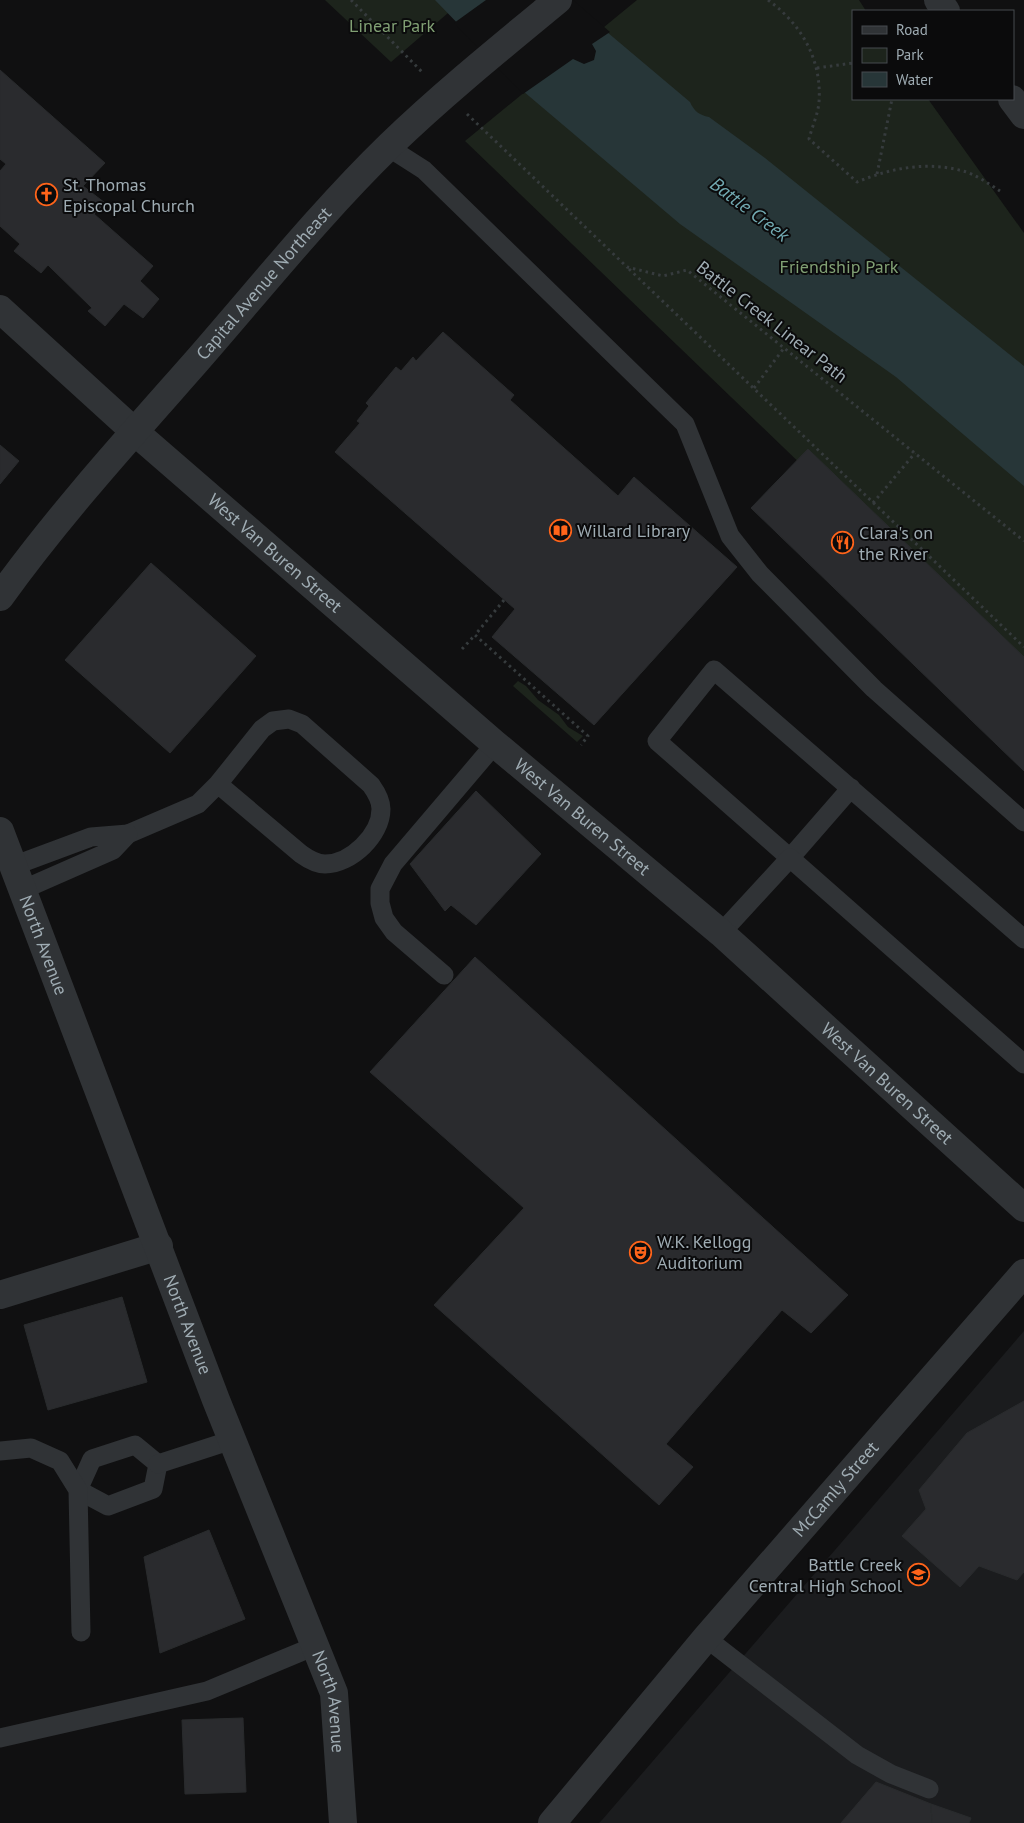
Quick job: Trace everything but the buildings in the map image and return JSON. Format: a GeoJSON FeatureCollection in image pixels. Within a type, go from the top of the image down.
{"type":"FeatureCollection","features":[{"type":"Feature","properties":{"kind":"street","name":"Capital Avenue Northeast"},"geometry":{"type":"LineString","coordinates":[[0,597],[134,432],[326,214],[388,147],[445,93],[558,0]]}},
{"type":"Feature","properties":{"kind":"street"},"geometry":{"type":"LineString","coordinates":[[1013,100],[1024,116]]}},
{"type":"Feature","properties":{"kind":"street","name":"West Van Buren Street"},"geometry":{"type":"LineString","coordinates":[[0,309],[134,432],[495,744],[722,933],[1024,1208]]}},
{"type":"Feature","properties":{"kind":"street","name":"North Avenue"},"geometry":{"type":"LineString","coordinates":[[0,831],[232,1440],[334,1693],[345,1822]]}},
{"type":"Feature","properties":{"kind":"street"},"geometry":{"type":"LineString","coordinates":[[0,1295],[159,1246]]}},
{"type":"Feature","properties":{"kind":"street","name":"McCamly Street"},"geometry":{"type":"LineString","coordinates":[[552,1823],[568,1812],[706,1638],[1024,1272]]}},
{"type":"Feature","properties":{"kind":"street"},"geometry":{"type":"LineString","coordinates":[[534,1823],[568,1812]]}},
{"type":"Feature","properties":{"kind":"lane"},"geometry":{"type":"LineString","coordinates":[[388,147],[424,170],[685,424],[730,536],[760,574],[874,690],[1024,822]]}},
{"type":"Feature","properties":{"kind":"lane"},"geometry":{"type":"LineString","coordinates":[[1024,940],[714,670],[656,741],[1024,1064]]}},
{"type":"Feature","properties":{"kind":"lane"},"geometry":{"type":"LineString","coordinates":[[17,878],[91,837],[128,834],[186,811],[198,804],[218,784],[262,729],[273,721],[289,719],[313,733],[372,784],[379,795],[381,808],[379,823],[372,835],[355,853],[340,862],[325,864],[313,861],[300,854],[218,784]]}},
{"type":"Feature","properties":{"kind":"lane"},"geometry":{"type":"LineString","coordinates":[[444,975],[394,932],[384,918],[380,902],[380,889],[393,864],[495,744]]}},
{"type":"Feature","properties":{"kind":"lane"},"geometry":{"type":"LineString","coordinates":[[722,933],[851,788]]}},
{"type":"Feature","properties":{"kind":"lane"},"geometry":{"type":"LineString","coordinates":[[17,878],[113,850],[128,834]]}},
{"type":"Feature","properties":{"kind":"lane"},"geometry":{"type":"LineString","coordinates":[[158,1464],[232,1440]]}},
{"type":"Feature","properties":{"kind":"lane"},"geometry":{"type":"LineString","coordinates":[[81,1632],[78,1490],[92,1459],[135,1445],[158,1464]]}},
{"type":"Feature","properties":{"kind":"lane"},"geometry":{"type":"LineString","coordinates":[[0,1450],[31,1448],[60,1461],[78,1490],[108,1506],[153,1489],[158,1464]]}},
{"type":"Feature","properties":{"kind":"lane"},"geometry":{"type":"LineString","coordinates":[[706,1638],[857,1755],[892,1774],[929,1789]]}},
{"type":"Feature","properties":{"kind":"lane"},"geometry":{"type":"LineString","coordinates":[[0,1738],[207,1691],[315,1646]]}},
{"type":"Feature","properties":{"kind":"path","name":"Battle Creek Linear Path"},"geometry":{"type":"LineString","coordinates":[[351,0],[627,267],[663,276],[687,270],[1024,541]]}},
{"type":"Feature","properties":{"kind":"path"},"geometry":{"type":"LineString","coordinates":[[768,0],[785,12],[807,39],[817,68],[819,102],[809,139],[857,182],[877,174],[920,165],[964,171],[1000,191]]}},
{"type":"Feature","properties":{"kind":"path"},"geometry":{"type":"LineString","coordinates":[[817,68],[852,63]]}},
{"type":"Feature","properties":{"kind":"path"},"geometry":{"type":"LineString","coordinates":[[877,174],[892,100]]}},
{"type":"Feature","properties":{"kind":"path"},"geometry":{"type":"LineString","coordinates":[[627,267],[1024,647]]}},
{"type":"Feature","properties":{"kind":"path"},"geometry":{"type":"LineString","coordinates":[[754,388],[784,348]]}},
{"type":"Feature","properties":{"kind":"path"},"geometry":{"type":"LineString","coordinates":[[873,503],[914,453]]}},
{"type":"Feature","properties":{"kind":"path"},"geometry":{"type":"LineString","coordinates":[[462,649],[504,600]]}},
{"type":"Feature","properties":{"kind":"path"},"geometry":{"type":"LineString","coordinates":[[475,635],[588,736],[581,745]]}},
{"type":"Feature","properties":{"kind":"shaded area","name":"Battle Creek Central High School"},"geometry":{"type":"Polygon","coordinates":[[[1024,1331],[1024,1823],[599,1823],[602,1820],[1024,1331]]]}},
{"type":"Feature","properties":{"kind":"green space","name":"Linear Park"},"geometry":{"type":"Polygon","coordinates":[[[325,0],[442,0],[448,13],[391,62],[325,0]]]}},
{"type":"Feature","properties":{"kind":"green space","name":"Friendship Park"},"geometry":{"type":"Polygon","coordinates":[[[637,0],[859,0],[865,10],[852,10],[852,100],[929,100],[1024,233],[1024,679],[465,141],[637,0]]]}},
{"type":"Feature","properties":{"kind":"green space"},"geometry":{"type":"Polygon","coordinates":[[[518,681],[526,686],[538,700],[559,715],[568,727],[583,736],[577,742],[513,686],[518,681]]]}},
{"type":"Feature","properties":{"kind":"water","name":"Battle Creek"},"geometry":{"type":"Polygon","coordinates":[[[435,0],[569,0],[690,102],[697,112],[709,117],[765,158],[1024,366],[1024,486],[896,377],[680,224],[523,91],[435,0]]]}},
{"type":"Feature","properties":{"kind":"pier"},"geometry":{"type":"Polygon","coordinates":[[[486,0],[573,0],[610,32],[592,44],[596,51],[594,60],[584,64],[573,59],[523,94],[454,23],[486,0]]]}},
{"type":"Feature","properties":{"kind":"place","name":"St. Thomas Episcopal Church"},"geometry":{"type":"Point","coordinates":[47,195]}},
{"type":"Feature","properties":{"kind":"place","name":"Willard Library"},"geometry":{"type":"Point","coordinates":[561,531]}},
{"type":"Feature","properties":{"kind":"place","name":"Clara's on the River"},"geometry":{"type":"Point","coordinates":[843,543]}},
{"type":"Feature","properties":{"kind":"place","name":"W.K. Kellogg Auditorium"},"geometry":{"type":"Point","coordinates":[641,1252]}},
{"type":"Feature","properties":{"kind":"place","name":"Battle Creek Central High School"},"geometry":{"type":"Point","coordinates":[918,1575]}}]}
